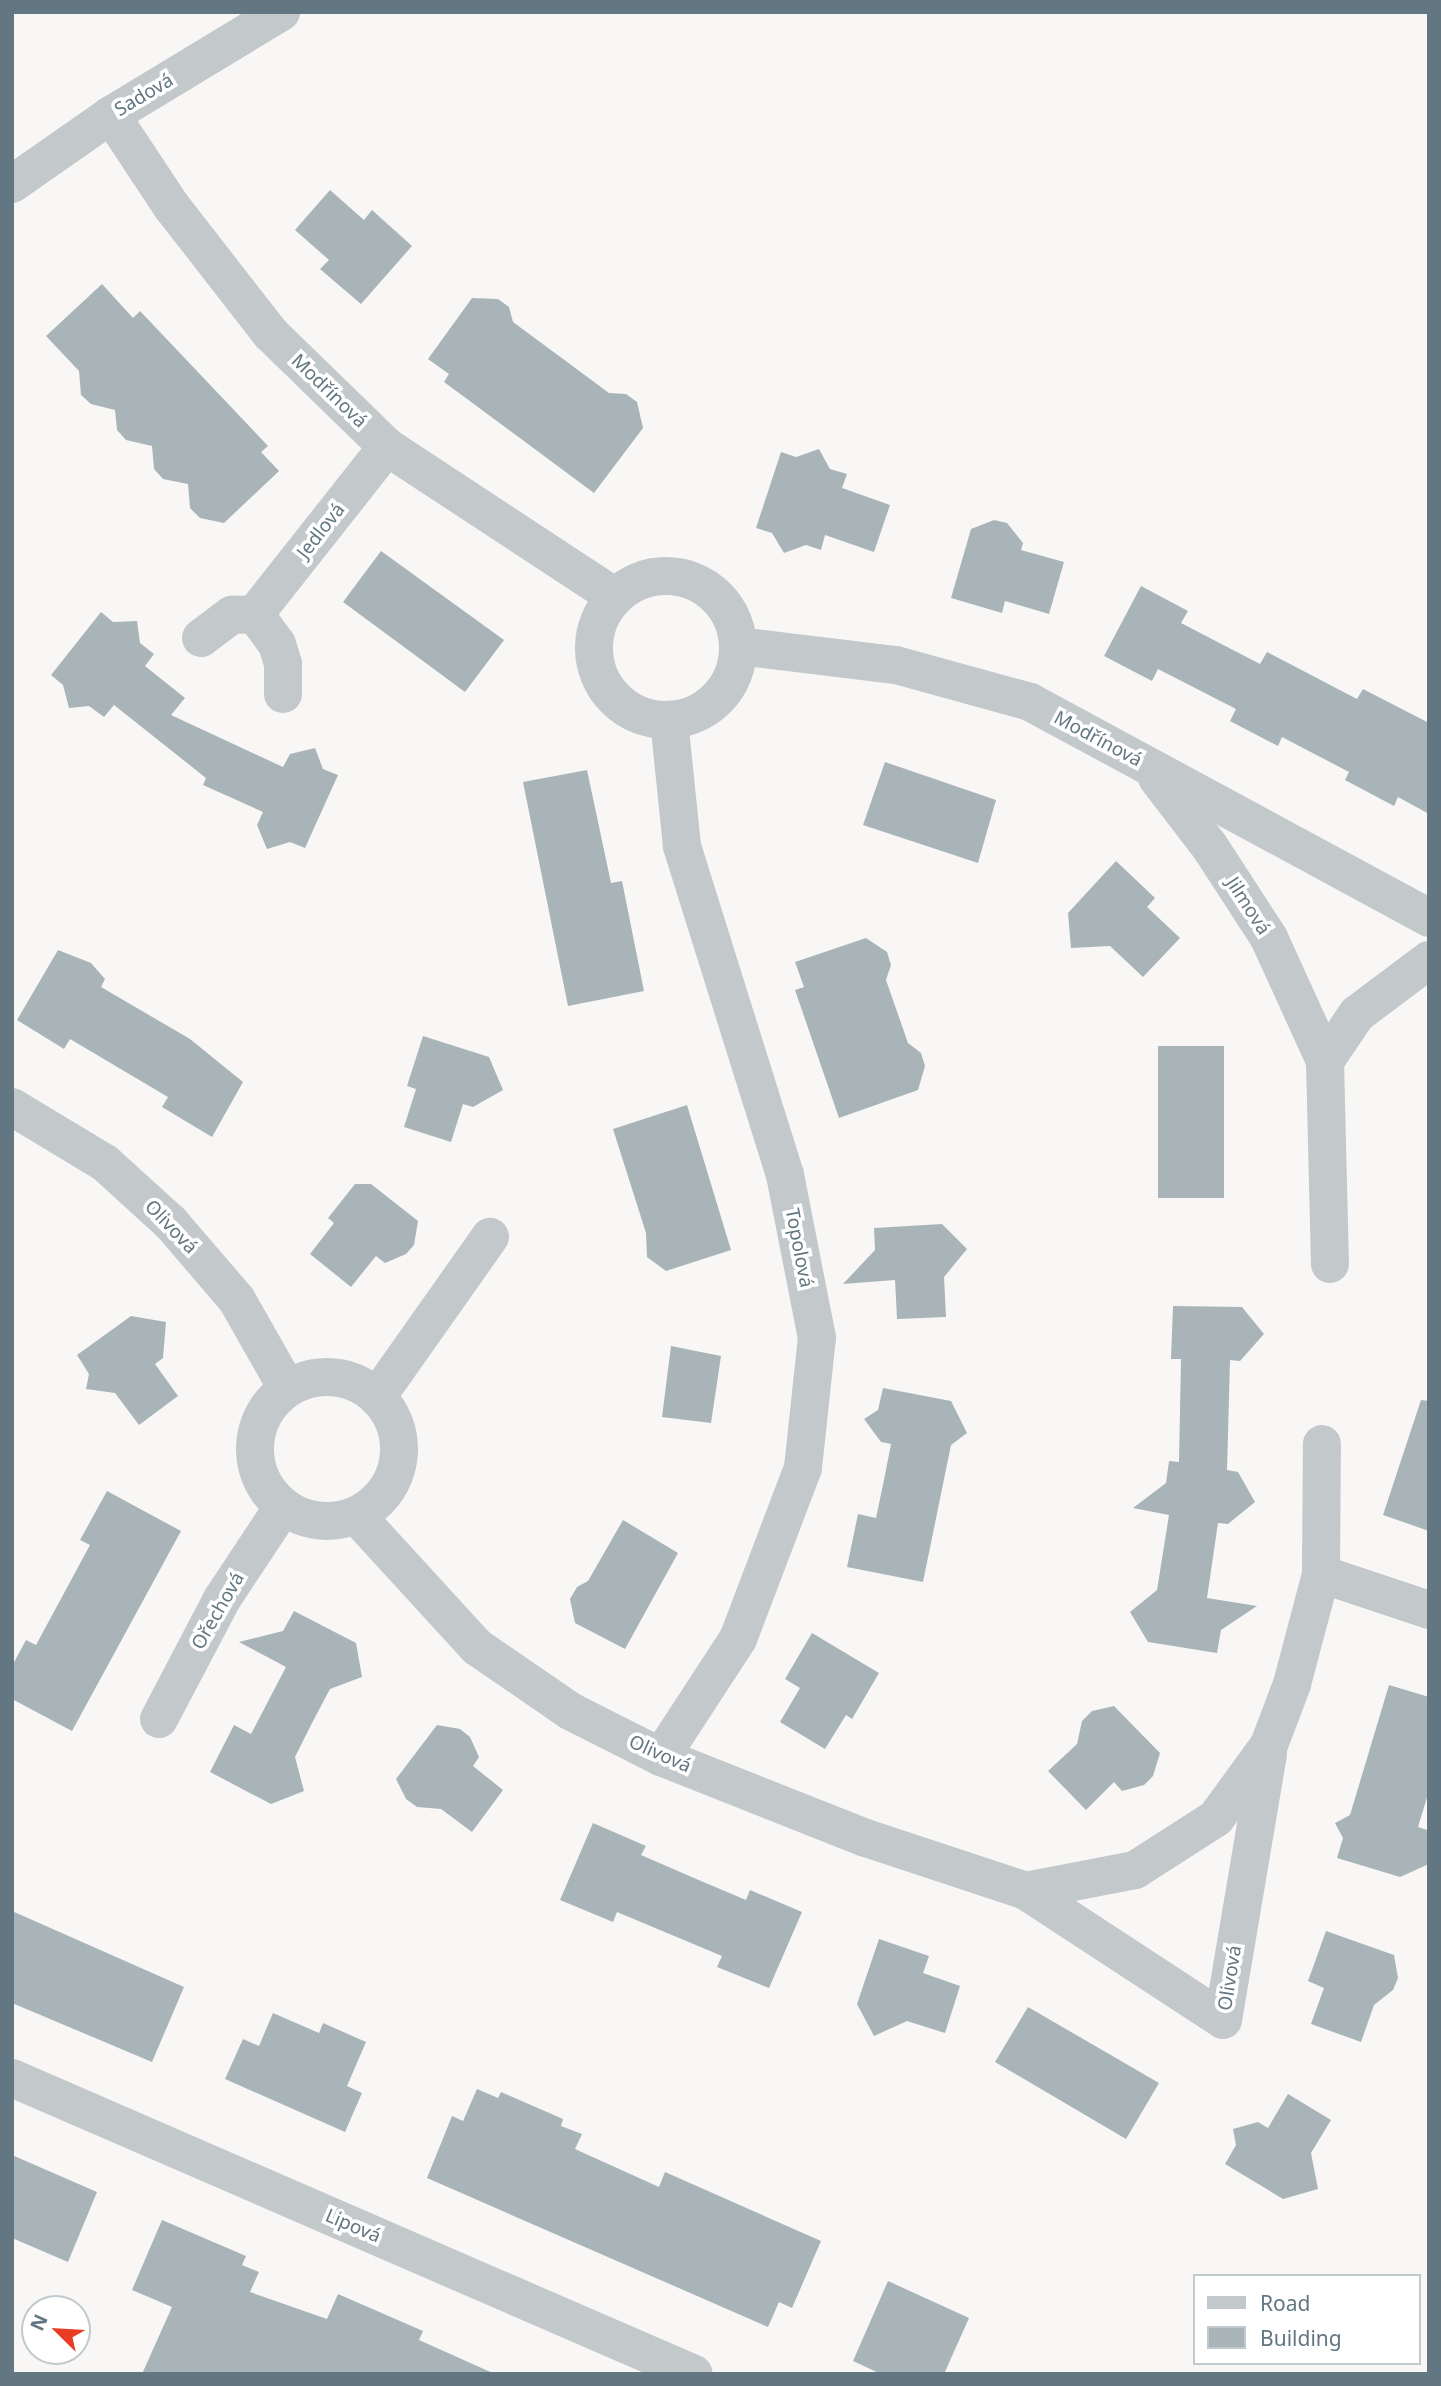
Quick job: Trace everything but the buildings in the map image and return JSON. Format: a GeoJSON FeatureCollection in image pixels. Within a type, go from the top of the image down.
{"type":"FeatureCollection","features":[{"type":"Feature","properties":{"kind":"street","name":"Sadová"},"geometry":{"type":"LineString","coordinates":[[12,184],[111,115],[281,12]]}},
{"type":"Feature","properties":{"kind":"street","name":"Modřínová"},"geometry":{"type":"LineString","coordinates":[[111,115],[172,207],[271,334],[387,447],[615,597]]}},
{"type":"Feature","properties":{"kind":"street","name":"Jedlová"},"geometry":{"type":"LineString","coordinates":[[255,614],[387,447]]}},
{"type":"Feature","properties":{"kind":"street"},"geometry":{"type":"LineString","coordinates":[[658,576],[682,577],[704,586],[728,612],[738,646],[727,688],[691,716],[669,720],[645,717],[623,706],[606,688],[596,665],[595,641],[601,617],[615,597],[658,576]]}},
{"type":"Feature","properties":{"kind":"street"},"geometry":{"type":"LineString","coordinates":[[201,638],[232,615],[255,614],[277,644],[283,664],[283,694]]}},
{"type":"Feature","properties":{"kind":"street","name":"Modřínová"},"geometry":{"type":"LineString","coordinates":[[738,646],[896,666],[1030,702],[1429,918]]}},
{"type":"Feature","properties":{"kind":"street","name":"Topolová"},"geometry":{"type":"LineString","coordinates":[[661,1757],[738,1639],[803,1468],[817,1338],[785,1175],[682,846],[669,720]]}},
{"type":"Feature","properties":{"kind":"street","name":"Jilmová"},"geometry":{"type":"LineString","coordinates":[[1147,766],[1210,847],[1269,938],[1325,1060],[1330,1264]]}},
{"type":"Feature","properties":{"kind":"street"},"geometry":{"type":"LineString","coordinates":[[1325,1060],[1357,1014],[1429,960]]}},
{"type":"Feature","properties":{"kind":"street","name":"Olivová"},"geometry":{"type":"LineString","coordinates":[[12,1107],[105,1163],[171,1223],[237,1300],[287,1388]]}},
{"type":"Feature","properties":{"kind":"street"},"geometry":{"type":"LineString","coordinates":[[377,1397],[490,1237]]}},
{"type":"Feature","properties":{"kind":"street"},"geometry":{"type":"LineString","coordinates":[[334,1377],[357,1383],[377,1397],[391,1416],[398,1438],[398,1462],[390,1484],[375,1503],[356,1515],[318,1521],[283,1507],[267,1490],[254,1447],[259,1424],[287,1388],[309,1379],[334,1377]]}},
{"type":"Feature","properties":{"kind":"street","name":"Olivová"},"geometry":{"type":"LineString","coordinates":[[356,1515],[477,1647],[570,1712],[661,1757],[866,1838],[1026,1891],[1223,2020],[1269,1745],[1292,1684],[1321,1574],[1322,1444]]}},
{"type":"Feature","properties":{"kind":"street","name":"Ořechová"},"geometry":{"type":"LineString","coordinates":[[159,1718],[222,1599],[283,1507]]}},
{"type":"Feature","properties":{"kind":"street"},"geometry":{"type":"LineString","coordinates":[[1321,1574],[1429,1610]]}},
{"type":"Feature","properties":{"kind":"street","name":"Olivová"},"geometry":{"type":"LineString","coordinates":[[1026,1891],[1135,1870],[1216,1818],[1269,1745]]}},
{"type":"Feature","properties":{"kind":"street","name":"Lipová"},"geometry":{"type":"LineString","coordinates":[[12,2078],[694,2374]]}}]}
